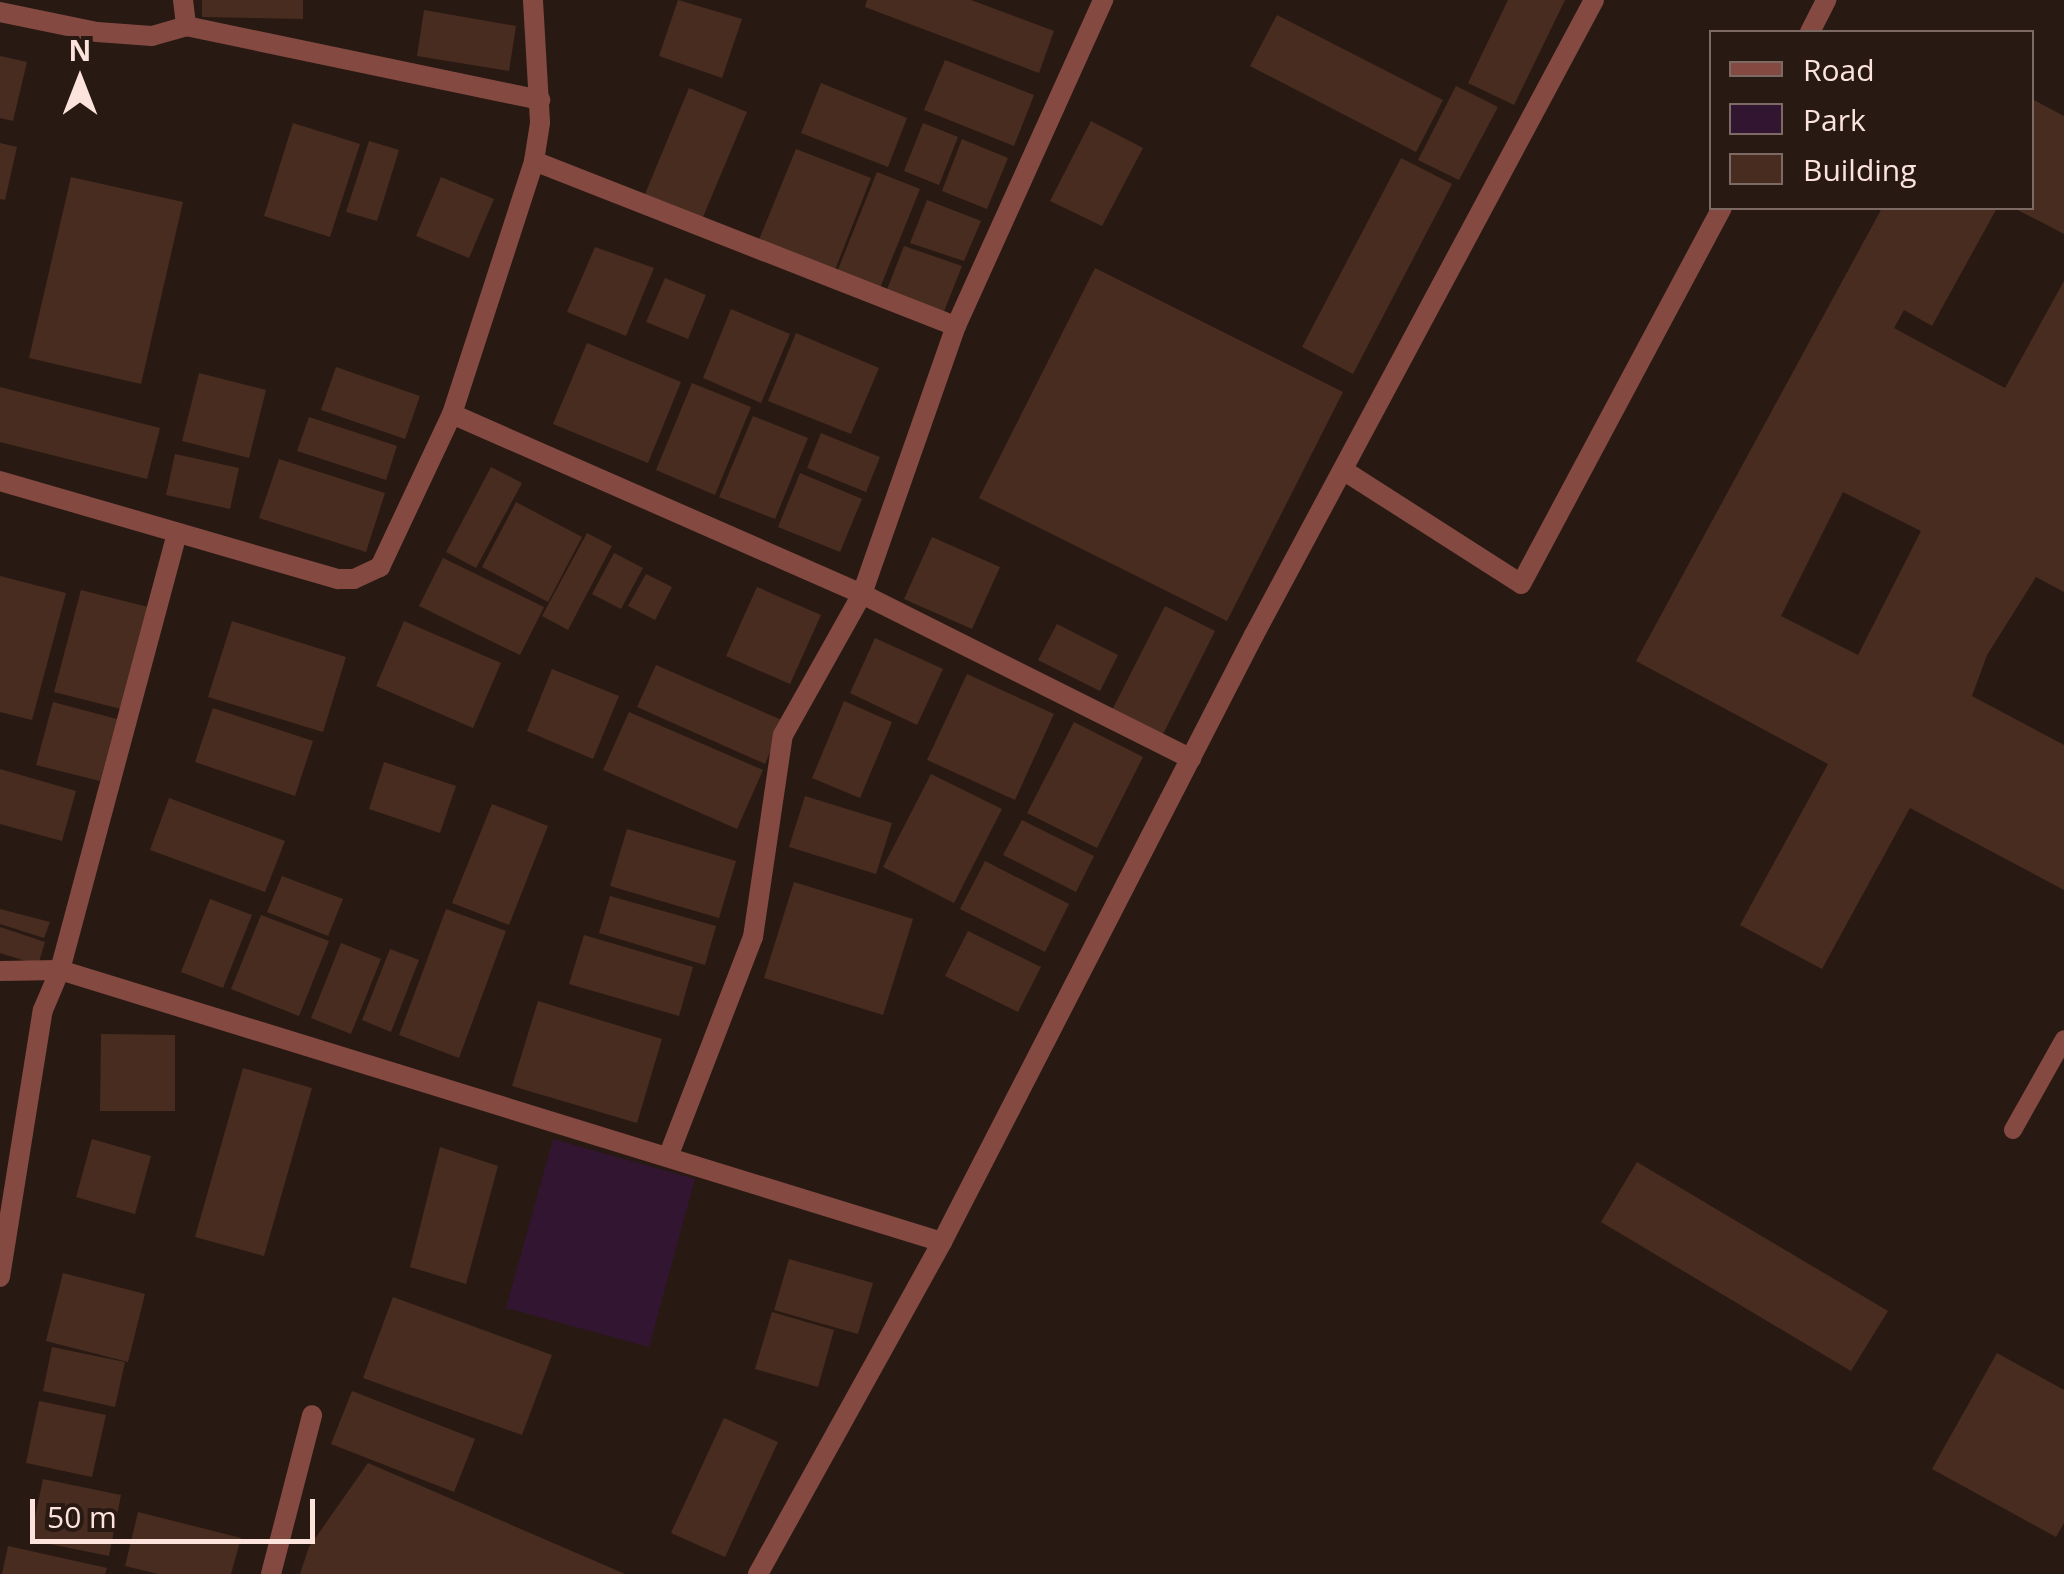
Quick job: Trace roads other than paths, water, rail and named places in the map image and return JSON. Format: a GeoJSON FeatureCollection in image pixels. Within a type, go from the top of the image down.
{"type":"FeatureCollection","features":[{"type":"Feature","properties":{"kind":"street"},"geometry":{"type":"LineString","coordinates":[[183,0],[186,26]]}},
{"type":"Feature","properties":{"kind":"street"},"geometry":{"type":"LineString","coordinates":[[0,481],[338,578],[370,573],[380,566],[452,414],[534,161],[540,100],[533,0]]}},
{"type":"Feature","properties":{"kind":"street"},"geometry":{"type":"LineString","coordinates":[[668,1157],[753,936],[783,734],[862,594],[956,326],[1103,0]]}},
{"type":"Feature","properties":{"kind":"street"},"geometry":{"type":"LineString","coordinates":[[758,1574],[942,1242],[1191,759],[1594,0]]}},
{"type":"Feature","properties":{"kind":"street"},"geometry":{"type":"LineString","coordinates":[[1811,30],[1826,0]]}},
{"type":"Feature","properties":{"kind":"street"},"geometry":{"type":"LineString","coordinates":[[0,12],[97,32],[152,36],[186,26],[540,100]]}},
{"type":"Feature","properties":{"kind":"street"},"geometry":{"type":"LineString","coordinates":[[534,161],[956,326]]}},
{"type":"Feature","properties":{"kind":"street"},"geometry":{"type":"LineString","coordinates":[[1343,470],[1521,584],[1721,210]]}},
{"type":"Feature","properties":{"kind":"street"},"geometry":{"type":"LineString","coordinates":[[452,414],[862,594],[1191,759]]}},
{"type":"Feature","properties":{"kind":"street"},"geometry":{"type":"LineString","coordinates":[[0,1277],[43,1010],[60,970],[176,533]]}},
{"type":"Feature","properties":{"kind":"street"},"geometry":{"type":"LineString","coordinates":[[0,971],[60,970],[942,1242]]}},
{"type":"Feature","properties":{"kind":"street"},"geometry":{"type":"LineString","coordinates":[[270,1574],[312,1415]]}},
{"type":"Feature","properties":{"kind":"lane"},"geometry":{"type":"LineString","coordinates":[[2013,1130],[2064,1040]]}}]}
